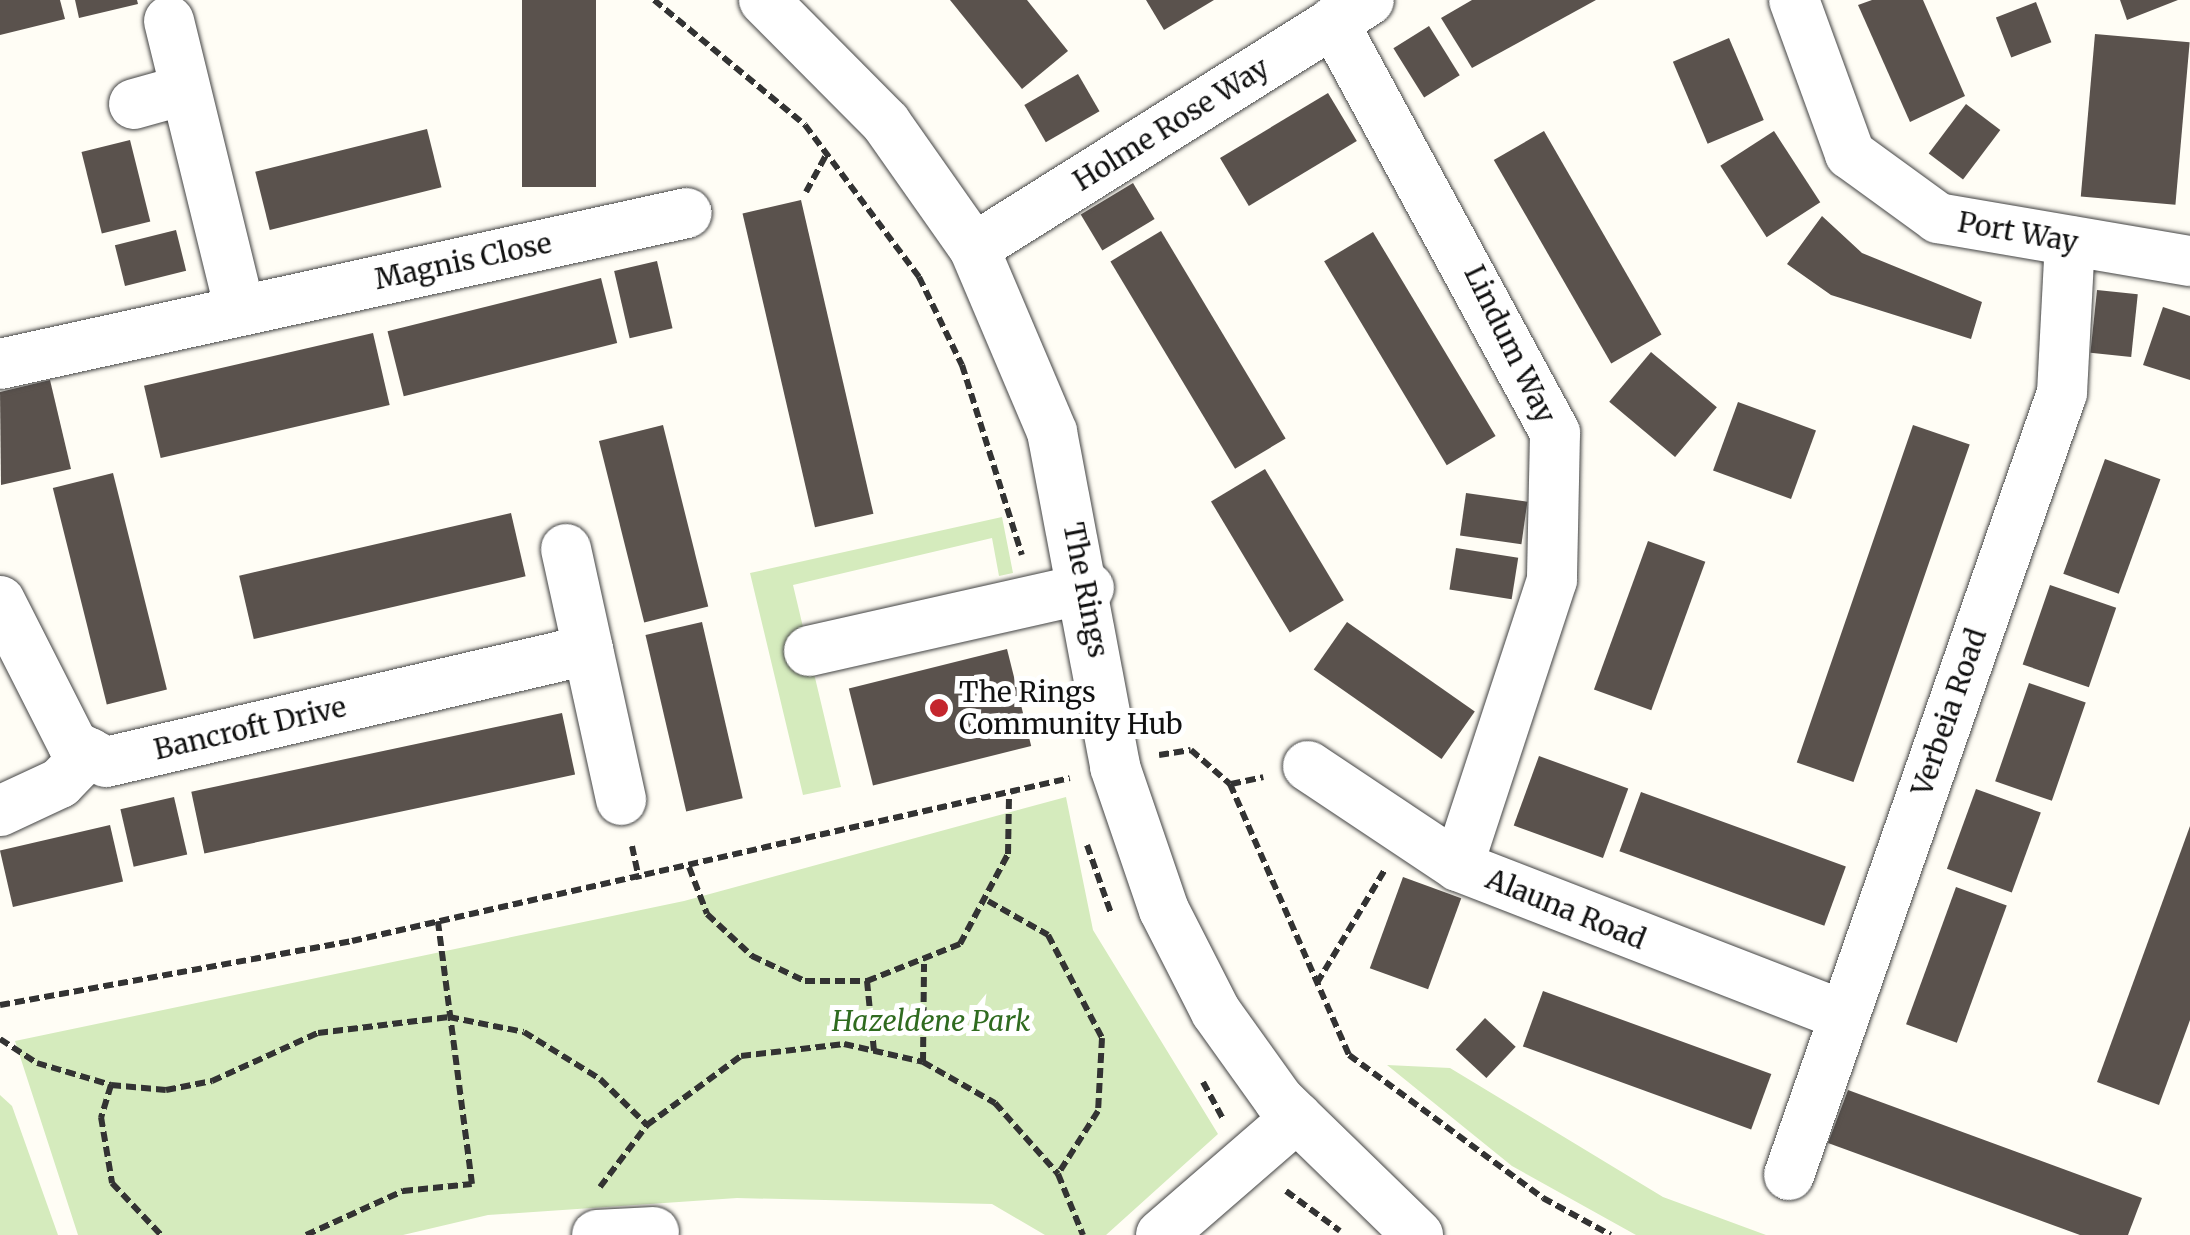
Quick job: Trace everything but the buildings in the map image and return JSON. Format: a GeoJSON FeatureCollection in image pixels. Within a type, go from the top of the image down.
{"type":"FeatureCollection","features":[{"type":"Feature","properties":{"kind":"street","name":"The Rings"},"geometry":{"type":"LineString","coordinates":[[764,0],[886,123],[974,248],[1052,432],[1088,588],[1083,775],[1164,910],[1216,1012],[1297,1117],[1418,1235]]}},
{"type":"Feature","properties":{"kind":"street","name":"Port Way"},"geometry":{"type":"LineString","coordinates":[[1794,0],[1850,154],[1938,218],[2190,261]]}},
{"type":"Feature","properties":{"kind":"street","name":"Holme Rose Way"},"geometry":{"type":"LineString","coordinates":[[974,248],[1351,11]]}},
{"type":"Feature","properties":{"kind":"street","name":"Lindum Way"},"geometry":{"type":"LineString","coordinates":[[1351,11],[1554,433],[1552,580],[1458,866]]}},
{"type":"Feature","properties":{"kind":"street"},"geometry":{"type":"LineString","coordinates":[[169,20],[240,310]]}},
{"type":"Feature","properties":{"kind":"street"},"geometry":{"type":"LineString","coordinates":[[134,104],[184,90]]}},
{"type":"Feature","properties":{"kind":"street","name":"Magnis Close"},"geometry":{"type":"LineString","coordinates":[[0,364],[686,213]]}},
{"type":"Feature","properties":{"kind":"street","name":"Verbeia Road"},"geometry":{"type":"LineString","coordinates":[[1789,1175],[1842,1014],[2062,393],[2070,241]]}},
{"type":"Feature","properties":{"kind":"street"},"geometry":{"type":"LineString","coordinates":[[566,549],[621,800]]}},
{"type":"Feature","properties":{"kind":"street"},"geometry":{"type":"LineString","coordinates":[[810,651],[1088,588]]}},
{"type":"Feature","properties":{"kind":"street"},"geometry":{"type":"LineString","coordinates":[[0,601],[72,745],[88,752],[60,783],[0,811]]}},
{"type":"Feature","properties":{"kind":"street","name":"Bancroft Drive"},"geometry":{"type":"LineString","coordinates":[[88,752],[106,762],[588,650]]}},
{"type":"Feature","properties":{"kind":"street","name":"Alauna Road"},"geometry":{"type":"LineString","coordinates":[[1308,766],[1458,866],[1842,1014]]}},
{"type":"Feature","properties":{"kind":"street"},"geometry":{"type":"LineString","coordinates":[[1161,1235],[1297,1117]]}},
{"type":"Feature","properties":{"kind":"street"},"geometry":{"type":"LineString","coordinates":[[596,1217],[654,1232]]}},
{"type":"Feature","properties":{"kind":"path"},"geometry":{"type":"LineString","coordinates":[[654,0],[698,29],[826,155],[919,277],[962,364],[1036,598]]}},
{"type":"Feature","properties":{"kind":"path"},"geometry":{"type":"LineString","coordinates":[[806,192],[826,155]]}},
{"type":"Feature","properties":{"kind":"path"},"geometry":{"type":"LineString","coordinates":[[0,1005],[438,921],[1191,750],[1230,784],[1349,1055],[1543,1198],[1611,1235]]}},
{"type":"Feature","properties":{"kind":"path"},"geometry":{"type":"LineString","coordinates":[[689,867],[707,914],[752,956],[805,981],[867,981],[924,964],[960,944],[988,901],[1008,854],[1008,794]]}},
{"type":"Feature","properties":{"kind":"path"},"geometry":{"type":"LineString","coordinates":[[1084,831],[1114,918]]}},
{"type":"Feature","properties":{"kind":"path"},"geometry":{"type":"LineString","coordinates":[[1317,984],[1408,831]]}},
{"type":"Feature","properties":{"kind":"path"},"geometry":{"type":"LineString","coordinates":[[988,901],[1048,935],[1102,1038],[1098,1111],[1058,1174]]}},
{"type":"Feature","properties":{"kind":"path"},"geometry":{"type":"LineString","coordinates":[[306,1235],[402,1192],[472,1184],[438,921]]}},
{"type":"Feature","properties":{"kind":"path"},"geometry":{"type":"LineString","coordinates":[[923,1062],[924,964]]}},
{"type":"Feature","properties":{"kind":"path"},"geometry":{"type":"LineString","coordinates":[[867,981],[874,1051]]}},
{"type":"Feature","properties":{"kind":"path"},"geometry":{"type":"LineString","coordinates":[[0,1039],[37,1063],[112,1085],[197,1084],[318,1033],[450,1017],[524,1032],[600,1079],[647,1125]]}},
{"type":"Feature","properties":{"kind":"path"},"geometry":{"type":"LineString","coordinates":[[596,1217],[647,1125],[741,1056],[844,1044],[923,1062],[995,1103],[1058,1174],[1083,1235]]}},
{"type":"Feature","properties":{"kind":"path"},"geometry":{"type":"LineString","coordinates":[[1194,1067],[1246,1161],[1346,1235]]}},
{"type":"Feature","properties":{"kind":"path"},"geometry":{"type":"LineString","coordinates":[[112,1085],[101,1127],[112,1183],[161,1235]]}},
{"type":"Feature","properties":{"kind":"green space"},"geometry":{"type":"Polygon","coordinates":[[[1002,517],[1013,573],[999,576],[992,538],[793,585],[841,787],[803,795],[750,573],[1002,517]]]}},
{"type":"Feature","properties":{"kind":"green space","name":"Hazeldene Park"},"geometry":{"type":"Polygon","coordinates":[[[1066,797],[1093,930],[1218,1134],[1106,1235],[1045,1235],[992,1204],[737,1198],[488,1215],[403,1235],[78,1235],[15,1041],[684,901],[1066,797]]]}},
{"type":"Feature","properties":{"kind":"green space"},"geometry":{"type":"Polygon","coordinates":[[[1387,1065],[1450,1068],[1663,1197],[1766,1235],[1636,1235],[1512,1166],[1387,1065]]]}},
{"type":"Feature","properties":{"kind":"green space"},"geometry":{"type":"Polygon","coordinates":[[[0,1095],[12,1106],[58,1235],[0,1235],[0,1095]]]}},
{"type":"Feature","properties":{"kind":"place","name":"The Rings Community Hub"},"geometry":{"type":"Point","coordinates":[939,708]}}]}
